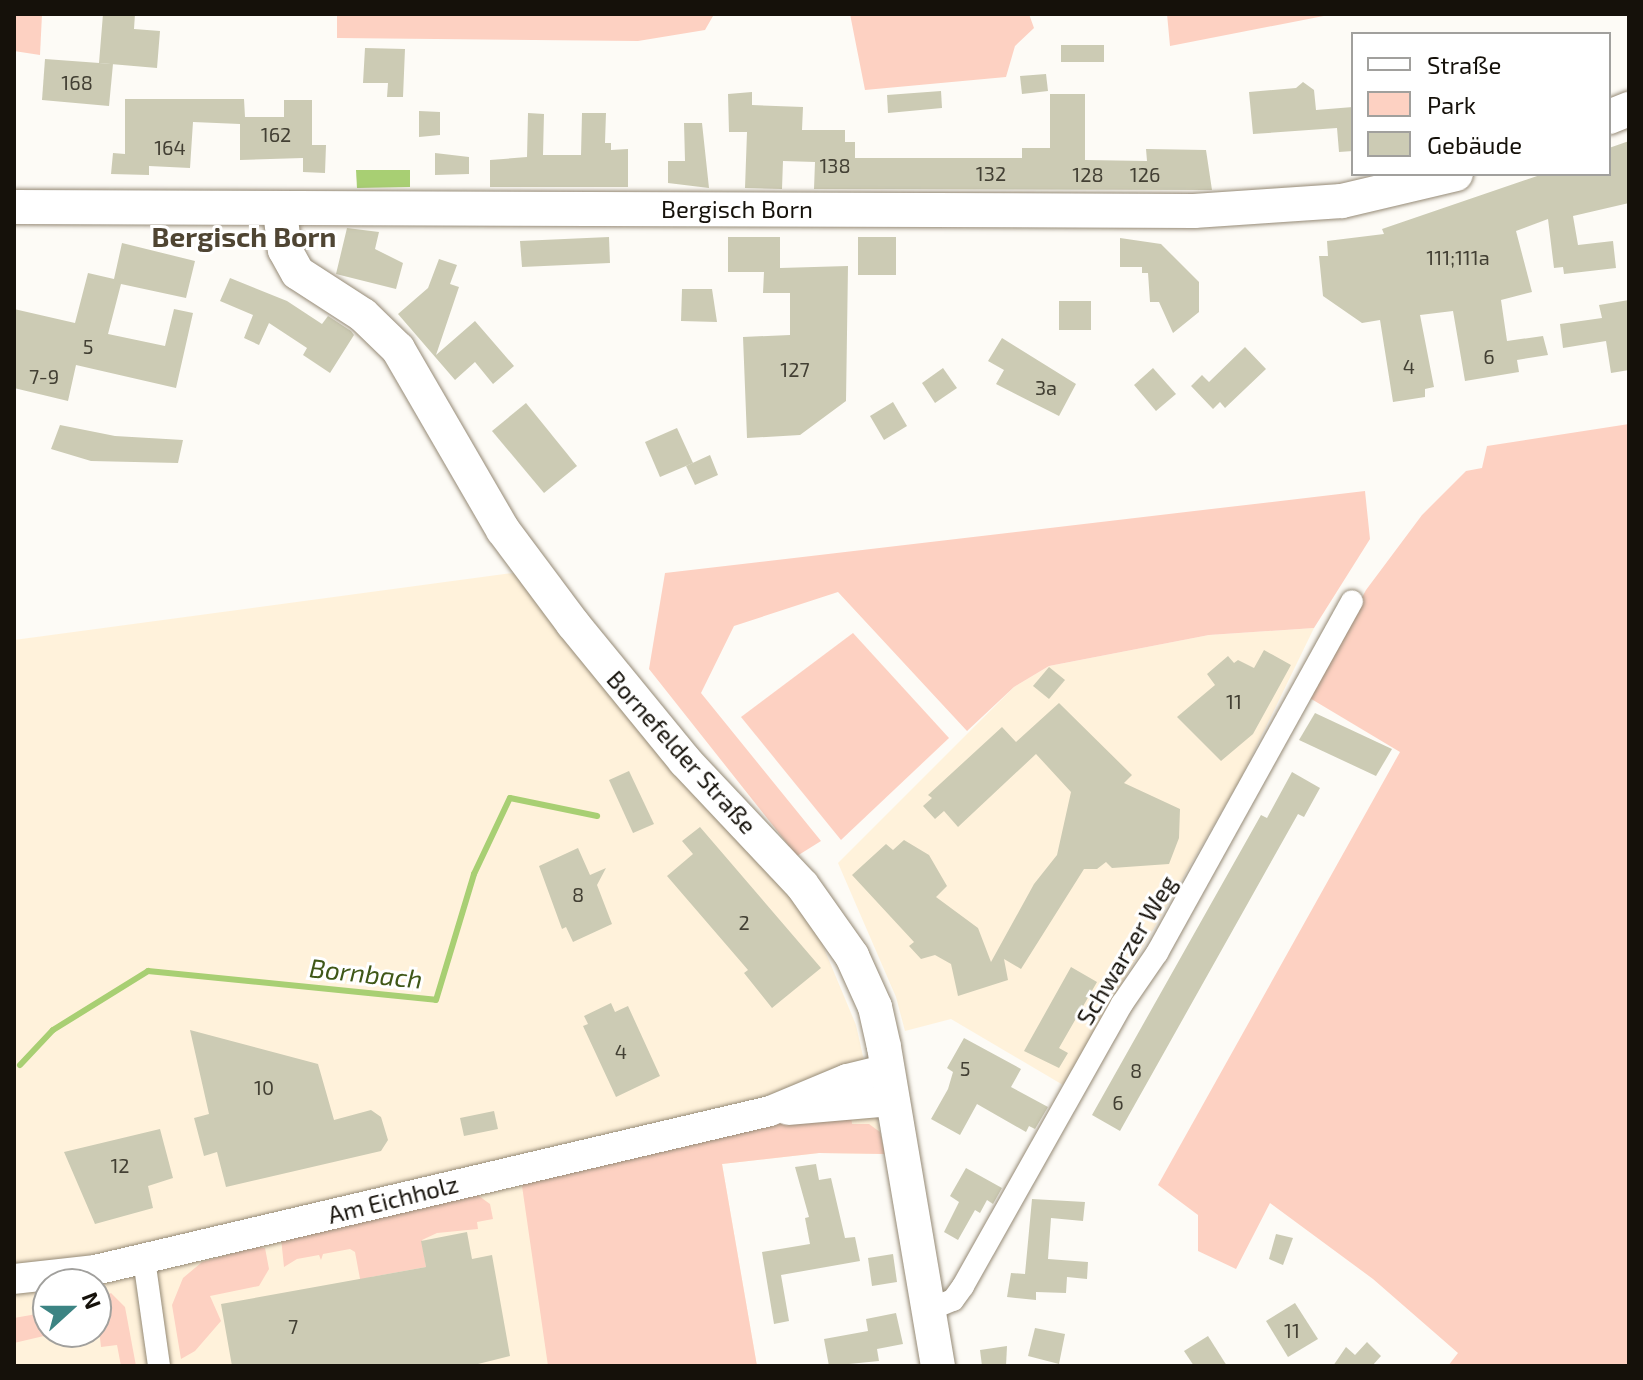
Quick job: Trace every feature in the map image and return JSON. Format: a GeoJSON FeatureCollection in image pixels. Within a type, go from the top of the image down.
{"type":"FeatureCollection","features":[{"type":"Feature","properties":{"kind":"main road","name":"Bergisch Born"},"geometry":{"type":"LineString","coordinates":[[14,207],[280,211],[1194,211],[1342,201],[1448,176]]}},
{"type":"Feature","properties":{"kind":"main road","name":"Bornefelder Straße"},"geometry":{"type":"LineString","coordinates":[[280,211],[285,250],[298,273],[363,315],[398,349],[503,530],[565,614],[685,761],[820,908],[863,976],[891,1085],[938,1366]]}},
{"type":"Feature","properties":{"kind":"main road","name":"Am Eichholz"},"geometry":{"type":"LineString","coordinates":[[14,1279],[144,1259],[891,1085]]}},
{"type":"Feature","properties":{"kind":"street","name":"Schwarzer Weg"},"geometry":{"type":"LineString","coordinates":[[928,1310],[953,1300],[963,1286],[1122,1004],[1157,953],[1352,601]]}},
{"type":"Feature","properties":{"kind":"street"},"geometry":{"type":"LineString","coordinates":[[144,1259],[159,1366]]}},
{"type":"Feature","properties":{"kind":"shaded area"},"geometry":{"type":"Polygon","coordinates":[[[356,170],[410,170],[410,187],[357,188],[356,170]]]}},
{"type":"Feature","properties":{"kind":"shaded area"},"geometry":{"type":"Polygon","coordinates":[[[550,568],[803,898],[856,1025],[885,1154],[819,1153],[722,1164],[757,1366],[14,1366],[14,640],[550,568]]]}},
{"type":"Feature","properties":{"kind":"shaded area"},"geometry":{"type":"Polygon","coordinates":[[[1314,628],[1241,778],[1063,1085],[951,1019],[905,1031],[896,997],[838,863],[1014,687],[1049,666],[1209,635],[1314,628]]]}},
{"type":"Feature","properties":{"kind":"green space"},"geometry":{"type":"Polygon","coordinates":[[[14,14],[42,14],[40,55],[14,51],[14,14]]]}},
{"type":"Feature","properties":{"kind":"green space"},"geometry":{"type":"Polygon","coordinates":[[[337,14],[728,14],[713,16],[705,30],[638,41],[337,38],[337,14]]]}},
{"type":"Feature","properties":{"kind":"green space"},"geometry":{"type":"Polygon","coordinates":[[[850,14],[1029,14],[1034,28],[1015,46],[1006,77],[865,90],[850,14]]]}},
{"type":"Feature","properties":{"kind":"green space"},"geometry":{"type":"Polygon","coordinates":[[[1167,14],[1334,14],[1170,46],[1167,14]]]}},
{"type":"Feature","properties":{"kind":"green space"},"geometry":{"type":"Polygon","coordinates":[[[1629,424],[1629,1366],[1448,1366],[1458,1353],[1373,1279],[1270,1203],[1236,1269],[1198,1251],[1198,1215],[1158,1185],[1400,752],[1308,697],[1366,590],[1422,515],[1466,471],[1482,468],[1487,446],[1629,424]]]}},
{"type":"Feature","properties":{"kind":"green space"},"geometry":{"type":"Polygon","coordinates":[[[1365,491],[1370,539],[1314,628],[1209,635],[1049,666],[1014,687],[967,731],[838,592],[734,626],[701,693],[821,841],[797,856],[649,669],[665,573],[1365,491]]]}},
{"type":"Feature","properties":{"kind":"green space"},"geometry":{"type":"Polygon","coordinates":[[[853,633],[949,738],[841,840],[741,717],[853,633]]]}},
{"type":"Feature","properties":{"kind":"green space"},"geometry":{"type":"Polygon","coordinates":[[[851,1115],[852,1124],[869,1124],[880,1132],[885,1154],[819,1153],[722,1164],[757,1366],[548,1366],[521,1179],[774,1123],[851,1115]]]}},
{"type":"Feature","properties":{"kind":"green space"},"geometry":{"type":"Polygon","coordinates":[[[472,1191],[490,1204],[493,1219],[477,1222],[478,1229],[437,1233],[422,1240],[426,1267],[371,1277],[387,1366],[366,1311],[355,1252],[350,1249],[323,1254],[321,1260],[319,1255],[297,1259],[284,1267],[281,1238],[472,1191]]]}},
{"type":"Feature","properties":{"kind":"green space"},"geometry":{"type":"Polygon","coordinates":[[[256,1247],[265,1248],[269,1269],[259,1286],[210,1296],[221,1321],[195,1351],[181,1359],[172,1305],[183,1278],[202,1262],[256,1247]]]}},
{"type":"Feature","properties":{"kind":"green space"},"geometry":{"type":"Polygon","coordinates":[[[112,1294],[125,1307],[136,1366],[121,1366],[117,1345],[112,1346],[112,1294]]]}},
{"type":"Feature","properties":{"kind":"green space"},"geometry":{"type":"Polygon","coordinates":[[[32,1315],[32,1339],[14,1343],[14,1318],[32,1315]]]}},
{"type":"Feature","properties":{"kind":"building"},"geometry":{"type":"Polygon","coordinates":[[[103,14],[135,14],[134,29],[160,31],[157,68],[99,63],[103,14]]]}},
{"type":"Feature","properties":{"kind":"building"},"geometry":{"type":"Polygon","coordinates":[[[1061,45],[1104,45],[1104,62],[1061,62],[1061,45]]]}},
{"type":"Feature","properties":{"kind":"building"},"geometry":{"type":"Polygon","coordinates":[[[365,48],[405,49],[403,97],[387,97],[388,83],[363,83],[365,48]]]}},
{"type":"Feature","properties":{"kind":"building"},"geometry":{"type":"Polygon","coordinates":[[[45,59],[113,64],[109,106],[42,100],[45,59]]]}},
{"type":"Feature","properties":{"kind":"building"},"geometry":{"type":"Polygon","coordinates":[[[1046,74],[1048,91],[1022,94],[1020,76],[1046,74]]]}},
{"type":"Feature","properties":{"kind":"building"},"geometry":{"type":"Polygon","coordinates":[[[1303,82],[1314,90],[1316,110],[1351,107],[1351,151],[1339,152],[1337,128],[1253,134],[1249,92],[1296,88],[1303,82]]]}},
{"type":"Feature","properties":{"kind":"building"},"geometry":{"type":"Polygon","coordinates":[[[941,91],[942,108],[888,113],[887,95],[941,91]]]}},
{"type":"Feature","properties":{"kind":"building"},"geometry":{"type":"Polygon","coordinates":[[[752,92],[752,105],[803,107],[802,130],[845,130],[845,142],[855,142],[855,158],[1022,158],[1022,148],[1050,148],[1050,94],[1085,94],[1085,160],[1147,161],[1146,149],[1206,150],[1212,190],[814,189],[815,162],[783,161],[782,189],[745,188],[747,132],[729,132],[728,94],[752,92]]]}},
{"type":"Feature","properties":{"kind":"building"},"geometry":{"type":"Polygon","coordinates":[[[125,99],[244,99],[245,117],[284,117],[284,100],[312,100],[312,145],[326,145],[325,173],[303,172],[303,158],[240,160],[240,124],[193,122],[190,168],[149,166],[149,175],[111,174],[113,153],[125,154],[125,99]]]}},
{"type":"Feature","properties":{"kind":"building"},"geometry":{"type":"Polygon","coordinates":[[[419,111],[440,112],[440,135],[419,137],[419,111]]]}},
{"type":"Feature","properties":{"kind":"building"},"geometry":{"type":"Polygon","coordinates":[[[528,113],[544,114],[543,155],[581,155],[582,113],[606,113],[605,143],[611,143],[611,150],[628,149],[628,187],[490,187],[490,160],[527,157],[528,113]]]}},
{"type":"Feature","properties":{"kind":"building"},"geometry":{"type":"Polygon","coordinates":[[[684,123],[702,123],[709,188],[668,183],[668,161],[685,161],[684,123]]]}},
{"type":"Feature","properties":{"kind":"building"},"geometry":{"type":"Polygon","coordinates":[[[1629,141],[1629,203],[1573,216],[1578,245],[1613,241],[1616,268],[1564,274],[1563,267],[1554,268],[1548,219],[1516,231],[1532,292],[1501,300],[1507,341],[1543,336],[1548,355],[1517,360],[1519,372],[1465,381],[1453,311],[1420,315],[1434,387],[1425,389],[1425,397],[1393,402],[1380,320],[1362,323],[1323,296],[1319,256],[1328,256],[1327,241],[1384,234],[1382,229],[1537,176],[1611,176],[1611,147],[1629,141]]]}},
{"type":"Feature","properties":{"kind":"building"},"geometry":{"type":"Polygon","coordinates":[[[435,153],[469,157],[469,174],[435,175],[435,153]]]}},
{"type":"Feature","properties":{"kind":"building"},"geometry":{"type":"Polygon","coordinates":[[[347,228],[379,232],[375,249],[403,263],[396,289],[336,274],[347,228]]]}},
{"type":"Feature","properties":{"kind":"building"},"geometry":{"type":"Polygon","coordinates":[[[609,237],[610,263],[522,267],[520,241],[609,237]]]}},
{"type":"Feature","properties":{"kind":"building"},"geometry":{"type":"Polygon","coordinates":[[[728,237],[780,237],[780,268],[848,266],[846,401],[800,435],[747,438],[743,337],[790,335],[790,293],[763,293],[764,272],[728,272],[728,237]]]}},
{"type":"Feature","properties":{"kind":"building"},"geometry":{"type":"Polygon","coordinates":[[[858,237],[896,237],[896,275],[858,275],[858,237]]]}},
{"type":"Feature","properties":{"kind":"building"},"geometry":{"type":"Polygon","coordinates":[[[1120,238],[1161,244],[1199,282],[1199,312],[1173,333],[1159,302],[1150,302],[1148,273],[1142,273],[1142,267],[1120,267],[1120,238]]]}},
{"type":"Feature","properties":{"kind":"building"},"geometry":{"type":"Polygon","coordinates":[[[122,243],[195,261],[186,298],[121,284],[108,334],[165,346],[174,309],[193,313],[176,388],[76,365],[68,401],[14,388],[14,309],[75,323],[88,273],[114,279],[122,243]]]}},
{"type":"Feature","properties":{"kind":"building"},"geometry":{"type":"Polygon","coordinates":[[[439,259],[457,265],[450,284],[459,287],[436,355],[475,321],[514,366],[493,384],[475,362],[455,380],[398,314],[428,288],[439,259]]]}},
{"type":"Feature","properties":{"kind":"building"},"geometry":{"type":"Polygon","coordinates":[[[230,278],[287,301],[322,324],[328,316],[351,331],[354,335],[330,373],[303,355],[307,348],[269,323],[259,345],[244,338],[253,315],[220,301],[230,278]]]}},
{"type":"Feature","properties":{"kind":"building"},"geometry":{"type":"Polygon","coordinates":[[[682,289],[712,289],[717,322],[681,321],[682,289]]]}},
{"type":"Feature","properties":{"kind":"building"},"geometry":{"type":"Polygon","coordinates":[[[1629,300],[1629,370],[1611,373],[1606,341],[1563,348],[1560,324],[1602,318],[1599,305],[1629,300]]]}},
{"type":"Feature","properties":{"kind":"building"},"geometry":{"type":"Polygon","coordinates":[[[1059,301],[1091,301],[1091,330],[1059,330],[1059,301]]]}},
{"type":"Feature","properties":{"kind":"building"},"geometry":{"type":"Polygon","coordinates":[[[1002,338],[1076,384],[1059,416],[996,384],[1004,370],[988,361],[1002,338]]]}},
{"type":"Feature","properties":{"kind":"building"},"geometry":{"type":"Polygon","coordinates":[[[1245,347],[1266,369],[1225,408],[1220,402],[1213,409],[1191,386],[1202,375],[1209,382],[1245,347]]]}},
{"type":"Feature","properties":{"kind":"building"},"geometry":{"type":"Polygon","coordinates":[[[943,368],[957,388],[935,403],[922,383],[943,368]]]}},
{"type":"Feature","properties":{"kind":"building"},"geometry":{"type":"Polygon","coordinates":[[[1153,368],[1176,394],[1156,411],[1134,385],[1153,368]]]}},
{"type":"Feature","properties":{"kind":"building"},"geometry":{"type":"Polygon","coordinates":[[[893,402],[907,426],[884,440],[870,416],[893,402]]]}},
{"type":"Feature","properties":{"kind":"building"},"geometry":{"type":"Polygon","coordinates":[[[526,403],[577,466],[544,493],[492,431],[526,403]]]}},
{"type":"Feature","properties":{"kind":"building"},"geometry":{"type":"Polygon","coordinates":[[[60,425],[115,436],[183,440],[178,463],[91,461],[51,449],[60,425]]]}},
{"type":"Feature","properties":{"kind":"building"},"geometry":{"type":"Polygon","coordinates":[[[677,428],[693,463],[660,477],[645,442],[677,428]]]}},
{"type":"Feature","properties":{"kind":"building"},"geometry":{"type":"Polygon","coordinates":[[[710,455],[718,475],[695,485],[686,466],[710,455]]]}},
{"type":"Feature","properties":{"kind":"building"},"geometry":{"type":"Polygon","coordinates":[[[1264,650],[1291,665],[1253,734],[1221,761],[1177,717],[1215,685],[1207,674],[1228,656],[1234,663],[1238,660],[1254,668],[1264,650]]]}},
{"type":"Feature","properties":{"kind":"building"},"geometry":{"type":"Polygon","coordinates":[[[1049,667],[1065,680],[1049,699],[1033,686],[1049,667]]]}},
{"type":"Feature","properties":{"kind":"building"},"geometry":{"type":"Polygon","coordinates":[[[1059,703],[1132,775],[1124,783],[1180,809],[1179,838],[1169,864],[1112,868],[1106,862],[1097,869],[1084,869],[1021,969],[1004,959],[1008,980],[958,996],[951,964],[935,955],[921,959],[909,946],[914,942],[852,875],[886,844],[893,850],[904,840],[929,855],[947,886],[936,897],[978,928],[991,962],[1034,884],[1057,855],[1071,792],[1036,754],[958,827],[944,811],[935,819],[923,806],[932,798],[928,795],[1002,727],[1016,742],[1059,703]]]}},
{"type":"Feature","properties":{"kind":"building"},"geometry":{"type":"Polygon","coordinates":[[[1315,713],[1392,749],[1376,776],[1299,740],[1315,713]]]}},
{"type":"Feature","properties":{"kind":"building"},"geometry":{"type":"Polygon","coordinates":[[[629,771],[654,824],[633,833],[609,780],[629,771]]]}},
{"type":"Feature","properties":{"kind":"building"},"geometry":{"type":"Polygon","coordinates":[[[1292,772],[1320,788],[1304,817],[1298,814],[1120,1131],[1092,1115],[1261,815],[1267,818],[1292,772]]]}},
{"type":"Feature","properties":{"kind":"building"},"geometry":{"type":"Polygon","coordinates":[[[700,827],[821,968],[772,1008],[744,973],[748,970],[667,876],[693,854],[682,841],[700,827]]]}},
{"type":"Feature","properties":{"kind":"building"},"geometry":{"type":"Polygon","coordinates":[[[578,848],[590,875],[606,868],[597,885],[612,924],[573,942],[566,927],[562,929],[539,866],[578,848]]]}},
{"type":"Feature","properties":{"kind":"building"},"geometry":{"type":"Polygon","coordinates":[[[1071,967],[1097,982],[1059,1048],[1068,1053],[1059,1068],[1024,1051],[1071,967]]]}},
{"type":"Feature","properties":{"kind":"building"},"geometry":{"type":"Polygon","coordinates":[[[611,1003],[615,1012],[628,1006],[660,1076],[616,1097],[583,1026],[588,1024],[584,1016],[611,1003]]]}},
{"type":"Feature","properties":{"kind":"building"},"geometry":{"type":"Polygon","coordinates":[[[190,1030],[318,1064],[334,1120],[371,1110],[381,1117],[388,1140],[381,1151],[226,1187],[217,1152],[204,1156],[194,1118],[209,1114],[190,1030]]]}},
{"type":"Feature","properties":{"kind":"building"},"geometry":{"type":"Polygon","coordinates":[[[964,1038],[1021,1069],[1011,1087],[1048,1107],[1035,1129],[1029,1126],[1026,1132],[977,1104],[960,1135],[931,1119],[948,1089],[953,1072],[947,1068],[964,1038]]]}},
{"type":"Feature","properties":{"kind":"building"},"geometry":{"type":"Polygon","coordinates":[[[494,1111],[498,1129],[464,1136],[460,1118],[494,1111]]]}},
{"type":"Feature","properties":{"kind":"building"},"geometry":{"type":"Polygon","coordinates":[[[160,1129],[173,1178],[148,1186],[153,1208],[95,1224],[64,1152],[160,1129]]]}},
{"type":"Feature","properties":{"kind":"building"},"geometry":{"type":"Polygon","coordinates":[[[816,1164],[819,1180],[831,1178],[845,1238],[855,1237],[860,1261],[781,1275],[789,1321],[774,1324],[762,1252],[810,1244],[805,1218],[809,1217],[795,1167],[816,1164]]]}},
{"type":"Feature","properties":{"kind":"building"},"geometry":{"type":"Polygon","coordinates":[[[966,1168],[1002,1188],[993,1204],[987,1200],[980,1213],[975,1210],[958,1240],[944,1232],[959,1202],[950,1196],[966,1168]]]}},
{"type":"Feature","properties":{"kind":"building"},"geometry":{"type":"Polygon","coordinates":[[[1032,1199],[1085,1202],[1083,1221],[1051,1218],[1048,1259],[1088,1262],[1087,1279],[1067,1277],[1066,1293],[1036,1292],[1036,1300],[1007,1297],[1011,1273],[1025,1274],[1032,1199]]]}},
{"type":"Feature","properties":{"kind":"building"},"geometry":{"type":"Polygon","coordinates":[[[467,1232],[472,1259],[492,1255],[510,1356],[470,1366],[232,1366],[221,1304],[426,1267],[421,1241],[467,1232]]]}},
{"type":"Feature","properties":{"kind":"building"},"geometry":{"type":"Polygon","coordinates":[[[1276,1234],[1293,1238],[1283,1265],[1269,1259],[1276,1234]]]}},
{"type":"Feature","properties":{"kind":"building"},"geometry":{"type":"Polygon","coordinates":[[[893,1254],[897,1282],[872,1286],[868,1258],[893,1254]]]}},
{"type":"Feature","properties":{"kind":"building"},"geometry":{"type":"Polygon","coordinates":[[[1295,1303],[1318,1339],[1288,1357],[1266,1321],[1295,1303]]]}},
{"type":"Feature","properties":{"kind":"building"},"geometry":{"type":"Polygon","coordinates":[[[896,1313],[903,1344],[877,1349],[879,1361],[829,1366],[824,1339],[868,1331],[866,1319],[896,1313]]]}},
{"type":"Feature","properties":{"kind":"building"},"geometry":{"type":"Polygon","coordinates":[[[1035,1328],[1065,1334],[1059,1364],[1028,1356],[1035,1328]]]}},
{"type":"Feature","properties":{"kind":"building"},"geometry":{"type":"Polygon","coordinates":[[[1208,1336],[1227,1366],[1194,1366],[1184,1351],[1208,1336]]]}},
{"type":"Feature","properties":{"kind":"building"},"geometry":{"type":"Polygon","coordinates":[[[1367,1342],[1381,1356],[1372,1366],[1333,1366],[1346,1347],[1355,1355],[1367,1342]]]}},
{"type":"Feature","properties":{"kind":"building"},"geometry":{"type":"Polygon","coordinates":[[[1007,1346],[1006,1366],[982,1366],[980,1350],[1007,1346]]]}},
{"type":"Feature","properties":{"kind":"waterway","name":"Bornbach"},"geometry":{"type":"LineString","coordinates":[[20,1065],[53,1030],[148,971],[436,1000],[474,874],[510,798],[597,816]]}},
{"type":"Feature","properties":{"kind":"district","name":"Bergisch Born"},"geometry":{"type":"Point","coordinates":[244,236]}}]}
